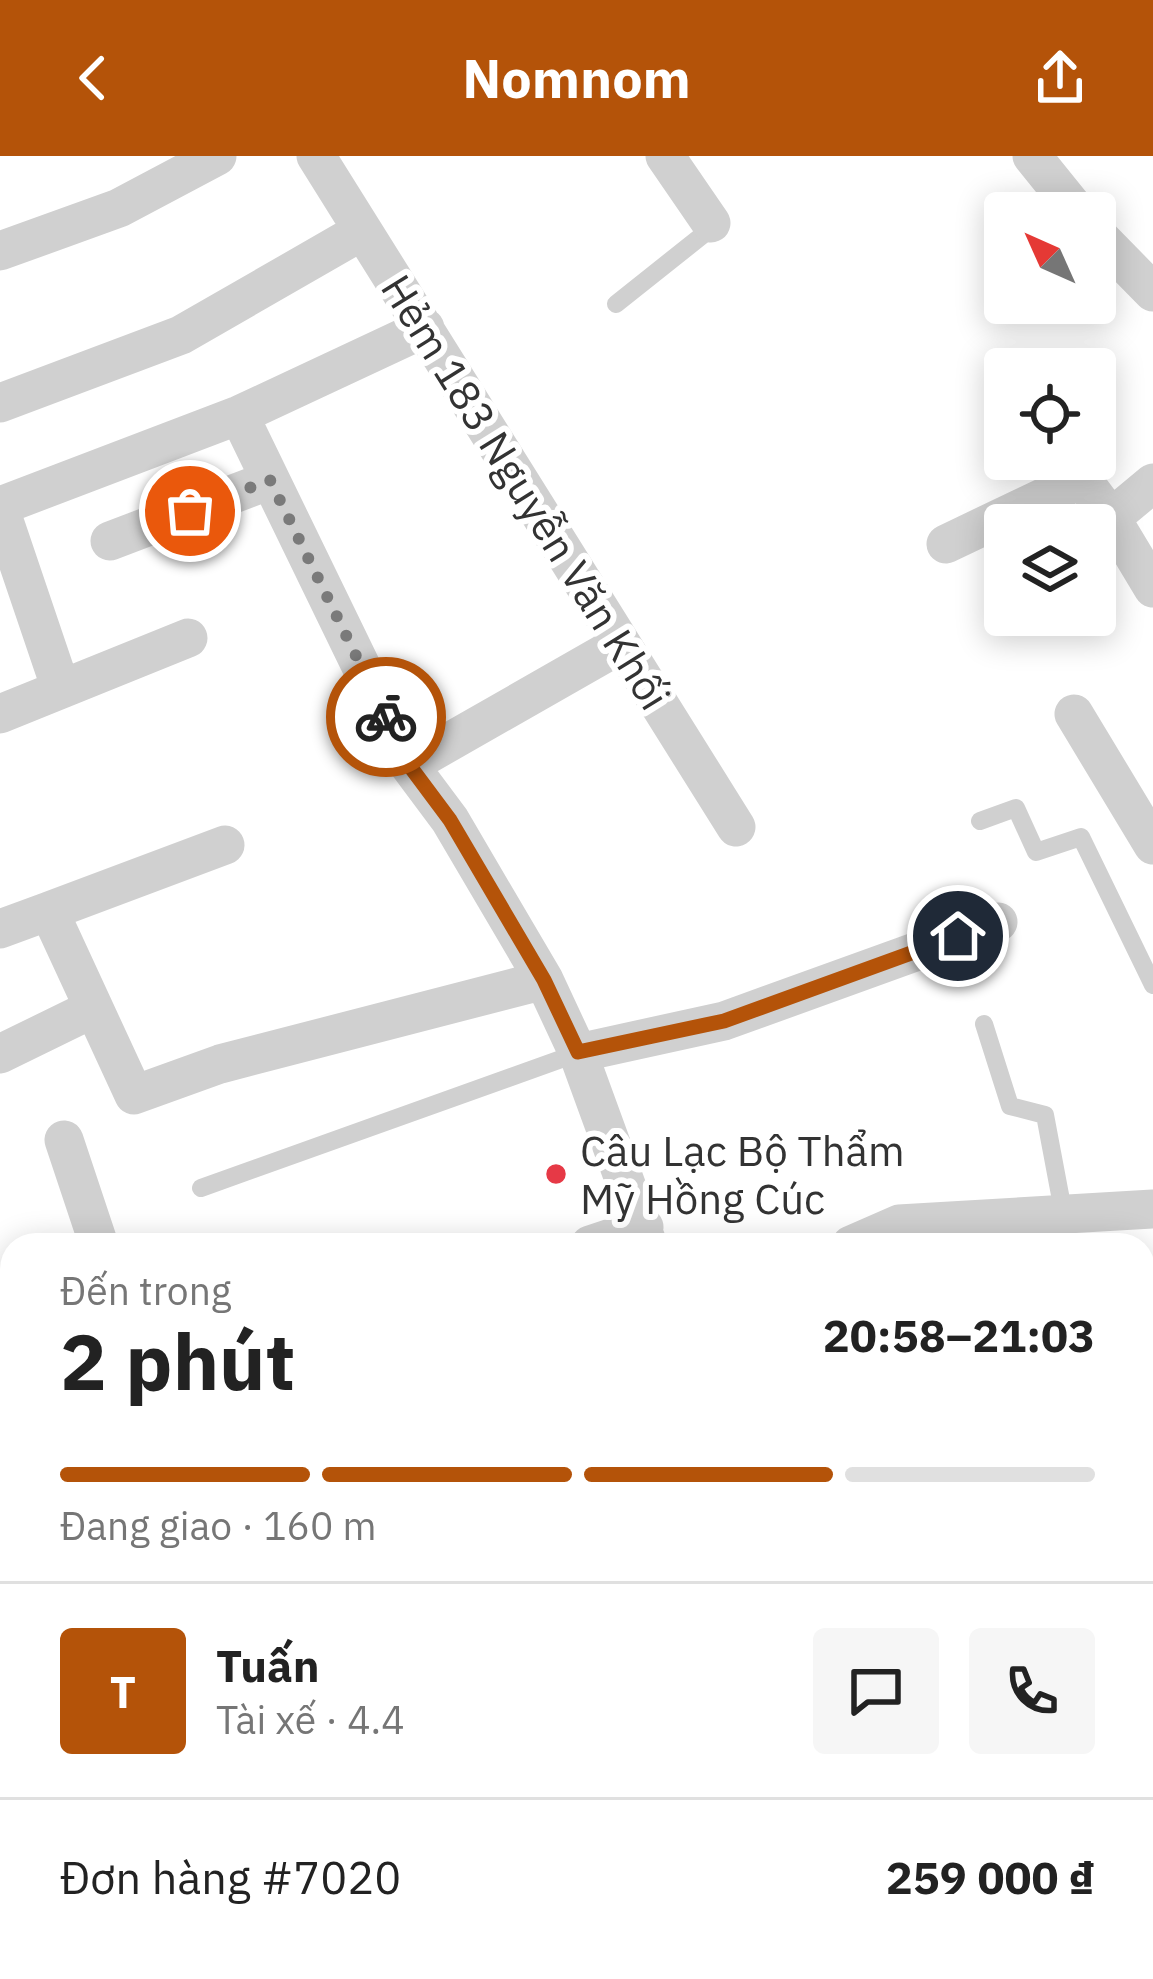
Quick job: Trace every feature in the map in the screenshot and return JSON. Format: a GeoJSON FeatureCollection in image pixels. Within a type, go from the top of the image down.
{"type":"FeatureCollection","features":[{"type":"Feature","properties":{"kind":"street"},"geometry":{"type":"LineString","coordinates":[[0,251],[119,208],[217,156]]}},
{"type":"Feature","properties":{"kind":"street","name":"Hẻm 183 Nguyễn Văn Khối"},"geometry":{"type":"LineString","coordinates":[[316,156],[736,827]]}},
{"type":"Feature","properties":{"kind":"street"},"geometry":{"type":"LineString","coordinates":[[665,156],[711,223]]}},
{"type":"Feature","properties":{"kind":"street"},"geometry":{"type":"LineString","coordinates":[[1032,156],[1061,192]]}},
{"type":"Feature","properties":{"kind":"street"},"geometry":{"type":"LineString","coordinates":[[0,403],[181,335],[362,231]]}},
{"type":"Feature","properties":{"kind":"street"},"geometry":{"type":"LineString","coordinates":[[1116,254],[1153,292]]}},
{"type":"Feature","properties":{"kind":"street"},"geometry":{"type":"LineString","coordinates":[[62,689],[0,507],[239,416],[425,328]]}},
{"type":"Feature","properties":{"kind":"street"},"geometry":{"type":"LineString","coordinates":[[239,416],[409,765],[450,820],[544,980],[578,1052],[645,1233]]}},
{"type":"Feature","properties":{"kind":"street"},"geometry":{"type":"LineString","coordinates":[[1030,504],[1082,479],[1101,504]]}},
{"type":"Feature","properties":{"kind":"street"},"geometry":{"type":"LineString","coordinates":[[110,541],[270,480]]}},
{"type":"Feature","properties":{"kind":"street"},"geometry":{"type":"LineString","coordinates":[[1116,514],[1153,483]]}},
{"type":"Feature","properties":{"kind":"street"},"geometry":{"type":"LineString","coordinates":[[946,544],[984,526]]}},
{"type":"Feature","properties":{"kind":"street"},"geometry":{"type":"LineString","coordinates":[[1116,526],[1153,588]]}},
{"type":"Feature","properties":{"kind":"street"},"geometry":{"type":"LineString","coordinates":[[0,714],[188,638]]}},
{"type":"Feature","properties":{"kind":"street"},"geometry":{"type":"LineString","coordinates":[[409,765],[621,644]]}},
{"type":"Feature","properties":{"kind":"street"},"geometry":{"type":"LineString","coordinates":[[1074,714],[1150,834]]}},
{"type":"Feature","properties":{"kind":"street"},"geometry":{"type":"LineString","coordinates":[[0,929],[225,845]]}},
{"type":"Feature","properties":{"kind":"street"},"geometry":{"type":"LineString","coordinates":[[49,911],[134,1095],[220,1064],[544,980]]}},
{"type":"Feature","properties":{"kind":"street"},"geometry":{"type":"LineString","coordinates":[[578,1052],[724,1021],[998,922]]}},
{"type":"Feature","properties":{"kind":"street"},"geometry":{"type":"LineString","coordinates":[[0,1054],[92,1009]]}},
{"type":"Feature","properties":{"kind":"street"},"geometry":{"type":"LineString","coordinates":[[64,1140],[95,1233]]}},
{"type":"Feature","properties":{"kind":"street"},"geometry":{"type":"LineString","coordinates":[[878,1233],[899,1224],[1014,1232],[1064,1216],[1153,1209]]}},
{"type":"Feature","properties":{"kind":"lane"},"geometry":{"type":"LineString","coordinates":[[616,304],[710,230],[711,223]]}},
{"type":"Feature","properties":{"kind":"lane"},"geometry":{"type":"LineString","coordinates":[[980,821],[1016,808],[1036,853],[1081,837],[1153,985]]}},
{"type":"Feature","properties":{"kind":"lane"},"geometry":{"type":"LineString","coordinates":[[984,1024],[1010,1106],[1045,1114],[1064,1216]]}},
{"type":"Feature","properties":{"kind":"lane"},"geometry":{"type":"LineString","coordinates":[[201,1188],[578,1052]]}},
{"type":"Feature","properties":{"kind":"way so far"},"geometry":{"type":"LineString","coordinates":[[190,511],[270,480],[386,717]]}},
{"type":"Feature","properties":{"kind":"place","name":"Câu Lạc Bộ Thẩm Mỹ Hồng Cúc"},"geometry":{"type":"Point","coordinates":[556,1174]}},
{"type":"Feature","properties":{"kind":"route"},"geometry":{"type":"LineString","coordinates":[[386,717],[409,765],[450,820],[544,980],[578,1052],[724,1021],[958,936]]}}]}
